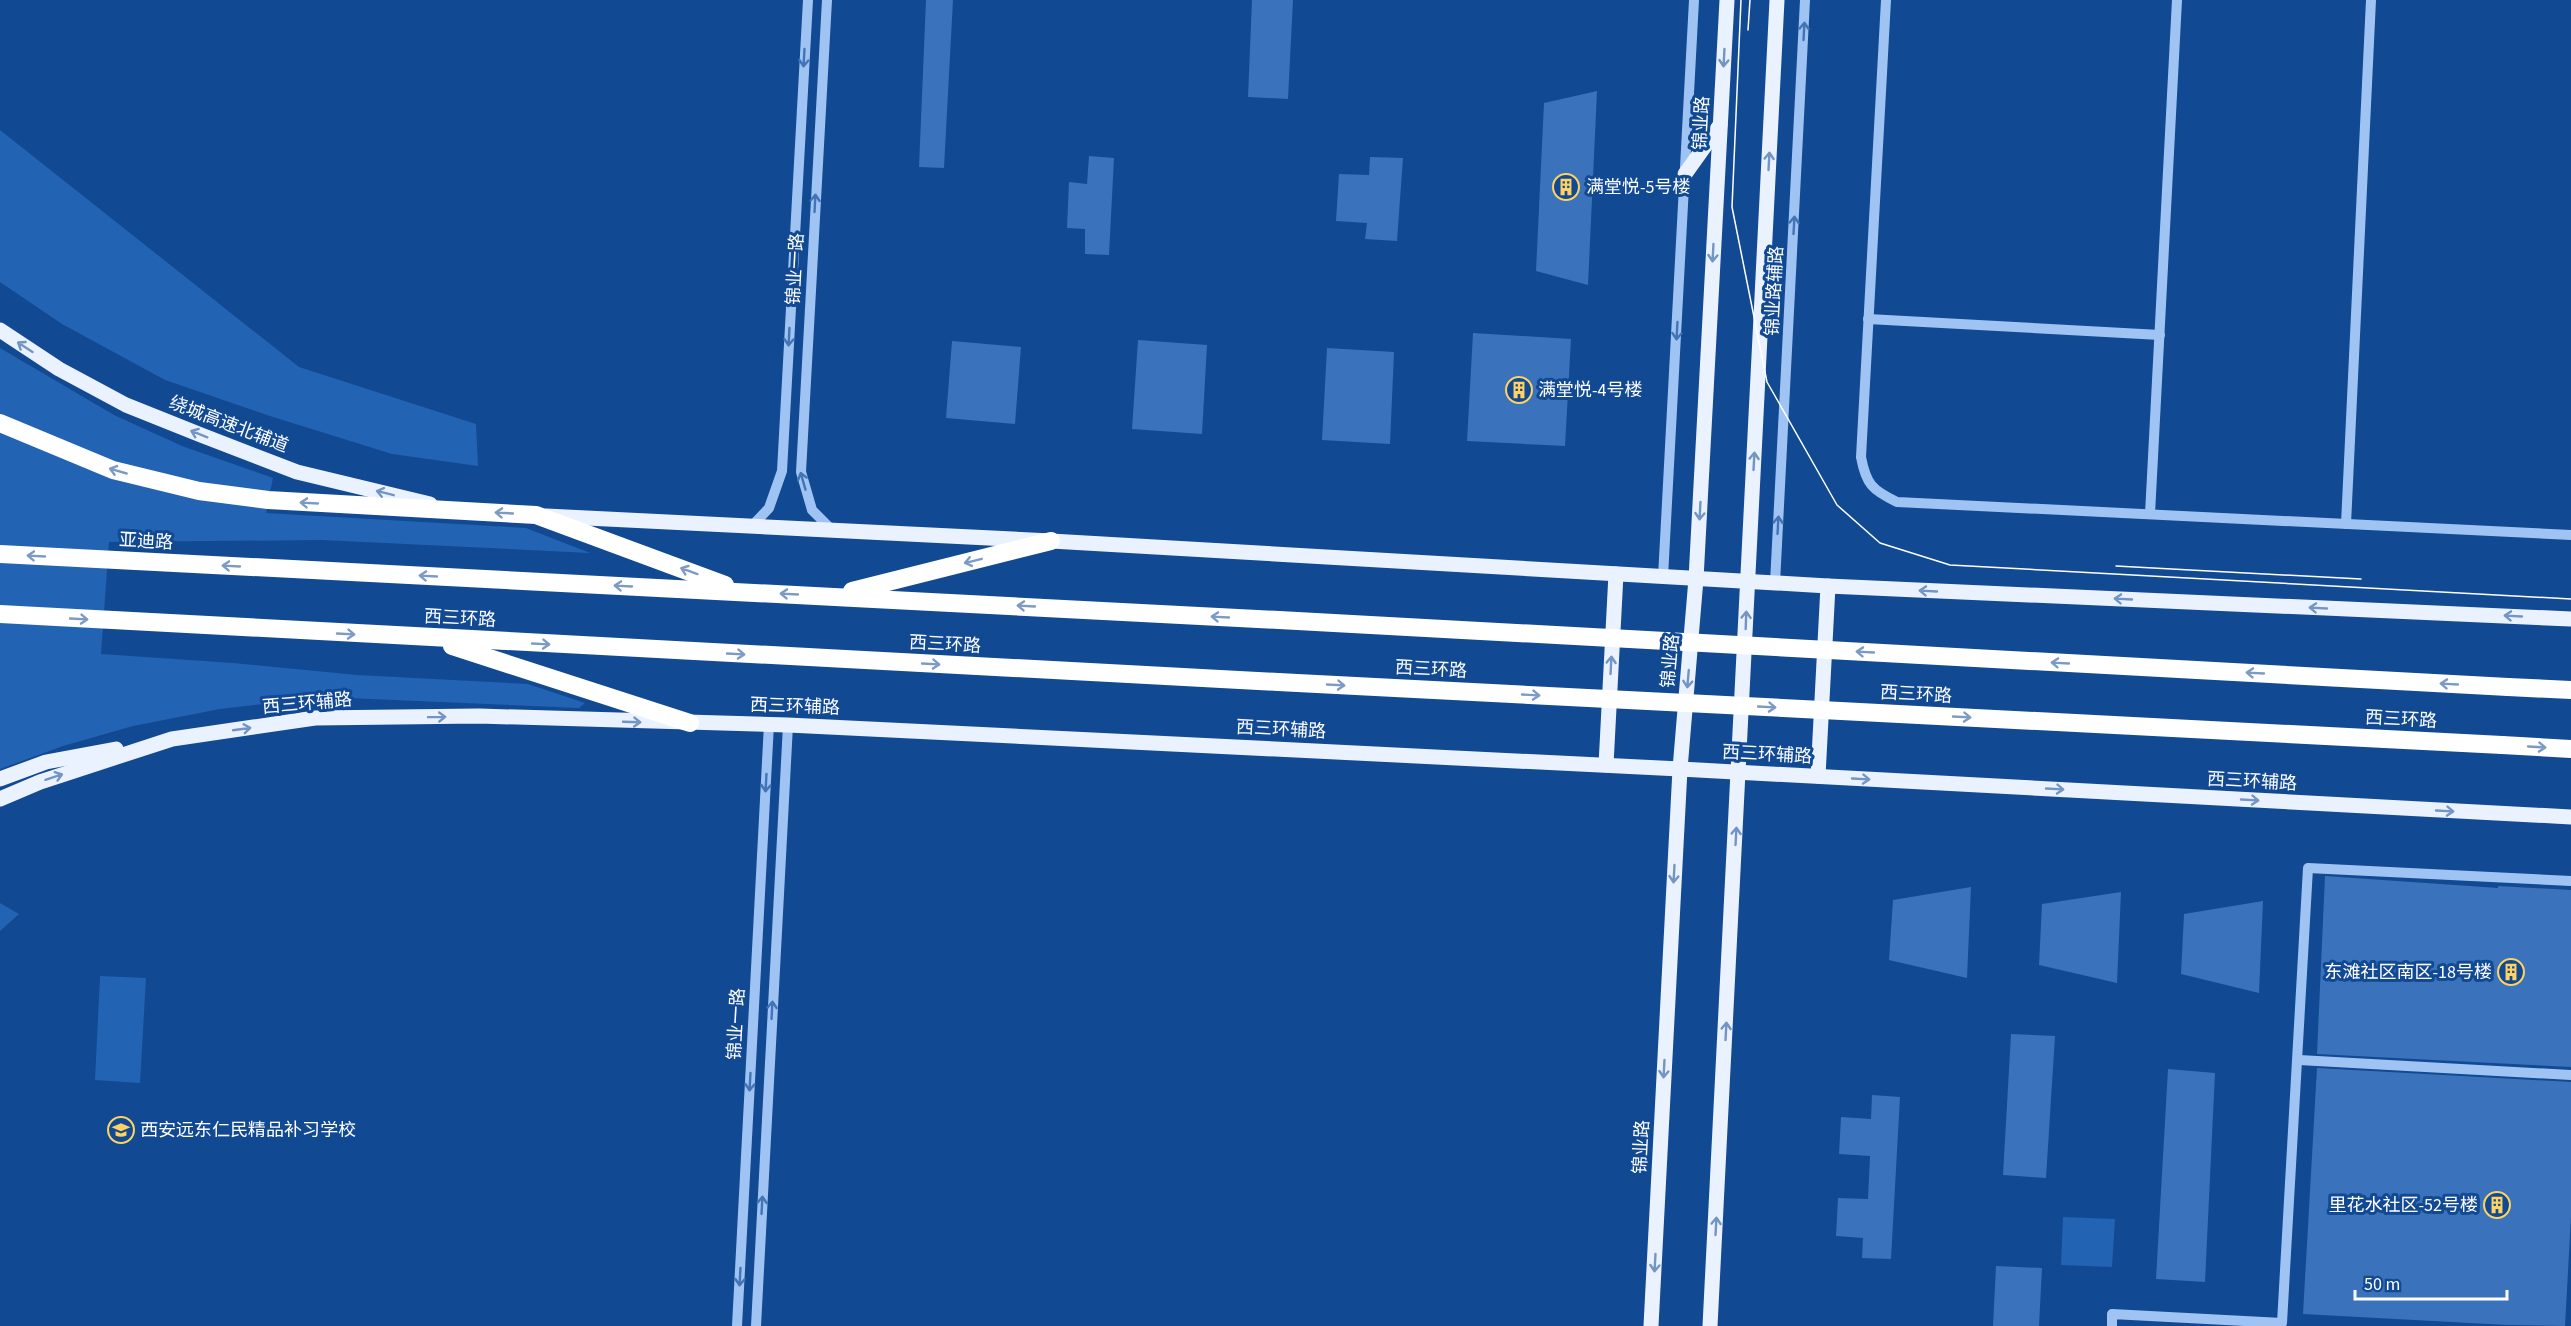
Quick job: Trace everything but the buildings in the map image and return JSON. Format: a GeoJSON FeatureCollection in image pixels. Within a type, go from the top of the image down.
{"type":"FeatureCollection","features":[{"type":"Feature","properties":{"kind":"highway"},"geometry":{"type":"LineString","coordinates":[[0,423],[113,470],[200,492],[268,500],[536,515],[744,592]]}},
{"type":"Feature","properties":{"kind":"highway"},"geometry":{"type":"LineString","coordinates":[[832,596],[1051,541]]}},
{"type":"Feature","properties":{"kind":"highway","name":"亚迪路"},"geometry":{"type":"LineString","coordinates":[[0,554],[289,570]]}},
{"type":"Feature","properties":{"kind":"highway","name":"西三环路"},"geometry":{"type":"LineString","coordinates":[[289,570],[832,596],[2571,690]]}},
{"type":"Feature","properties":{"kind":"highway","name":"西三环路"},"geometry":{"type":"LineString","coordinates":[[0,614],[288,631],[2571,749]]}},
{"type":"Feature","properties":{"kind":"highway"},"geometry":{"type":"LineString","coordinates":[[427,638],[690,723]]}},
{"type":"Feature","properties":{"kind":"main road","name":"锦业路"},"geometry":{"type":"LineString","coordinates":[[1651,1326],[1680,769],[1696,579],[1727,0]]}},
{"type":"Feature","properties":{"kind":"main road"},"geometry":{"type":"LineString","coordinates":[[1710,1326],[1777,0]]}},
{"type":"Feature","properties":{"kind":"main road"},"geometry":{"type":"LineString","coordinates":[[1685,174],[1720,125]]}},
{"type":"Feature","properties":{"kind":"main road","name":"绕城高速北辅道"},"geometry":{"type":"LineString","coordinates":[[0,330],[59,369],[117,400],[201,435],[297,472],[462,512]]}},
{"type":"Feature","properties":{"kind":"main road"},"geometry":{"type":"LineString","coordinates":[[536,515],[1051,541],[1748,582],[2571,619]]}},
{"type":"Feature","properties":{"kind":"main road"},"geometry":{"type":"LineString","coordinates":[[1606,765],[1616,574]]}},
{"type":"Feature","properties":{"kind":"main road"},"geometry":{"type":"LineString","coordinates":[[1818,776],[1828,586]]}},
{"type":"Feature","properties":{"kind":"main road","name":"西三环辅路"},"geometry":{"type":"LineString","coordinates":[[0,799],[40,782],[172,739],[315,718],[479,716],[769,724],[1818,776],[2571,818]]}},
{"type":"Feature","properties":{"kind":"main road"},"geometry":{"type":"LineString","coordinates":[[0,779],[46,762],[172,739]]}},
{"type":"Feature","properties":{"kind":"street","name":"锦业一路"},"geometry":{"type":"LineString","coordinates":[[752,526],[769,508],[782,471],[808,0]]}},
{"type":"Feature","properties":{"kind":"street","name":"锦业一路"},"geometry":{"type":"LineString","coordinates":[[827,0],[801,472],[812,510],[832,530]]}},
{"type":"Feature","properties":{"kind":"street"},"geometry":{"type":"LineString","coordinates":[[1663,577],[1694,0]]}},
{"type":"Feature","properties":{"kind":"street","name":"锦业路辅路"},"geometry":{"type":"LineString","coordinates":[[1775,583],[1805,0]]}},
{"type":"Feature","properties":{"kind":"street"},"geometry":{"type":"LineString","coordinates":[[1886,0],[1861,458],[1865,478],[1881,494],[1897,502],[2571,535]]}},
{"type":"Feature","properties":{"kind":"street"},"geometry":{"type":"LineString","coordinates":[[2150,514],[2177,0]]}},
{"type":"Feature","properties":{"kind":"street"},"geometry":{"type":"LineString","coordinates":[[2346,524],[2371,0]]}},
{"type":"Feature","properties":{"kind":"street"},"geometry":{"type":"LineString","coordinates":[[1868,319],[2160,335]]}},
{"type":"Feature","properties":{"kind":"street","name":"锦业一路"},"geometry":{"type":"LineString","coordinates":[[737,1326],[769,724]]}},
{"type":"Feature","properties":{"kind":"street","name":"锦业一路"},"geometry":{"type":"LineString","coordinates":[[756,1326],[788,725]]}},
{"type":"Feature","properties":{"kind":"street"},"geometry":{"type":"LineString","coordinates":[[2112,1326],[2112,1314],[2282,1323],[2299,1060],[2308,868],[2571,881]]}},
{"type":"Feature","properties":{"kind":"street"},"geometry":{"type":"LineString","coordinates":[[2299,1060],[2571,1075]]}},
{"type":"Feature","properties":{"kind":"shaded area"},"geometry":{"type":"Polygon","coordinates":[[[0,130],[299,367],[476,424],[478,466],[392,454],[165,380],[62,324],[0,282],[0,130]]]}},
{"type":"Feature","properties":{"kind":"shaded area"},"geometry":{"type":"Polygon","coordinates":[[[0,348],[114,415],[182,446],[273,478],[266,513],[526,528],[590,553],[322,540],[109,542],[101,654],[233,663],[357,675],[528,684],[585,703],[579,708],[324,697],[220,709],[133,726],[63,746],[0,769],[0,348]]]}},
{"type":"Feature","properties":{"kind":"shaded area"},"geometry":{"type":"Polygon","coordinates":[[[0,903],[19,914],[0,931],[0,903]]]}},
{"type":"Feature","properties":{"kind":"shaded area"},"geometry":{"type":"Polygon","coordinates":[[[100,976],[146,978],[140,1083],[95,1080],[100,976]]]}},
{"type":"Feature","properties":{"kind":"shaded area"},"geometry":{"type":"Polygon","coordinates":[[[2063,1217],[2115,1219],[2112,1267],[2061,1265],[2063,1217]]]}},
{"type":"Feature","properties":{"kind":"tram line"},"geometry":{"type":"LineString","coordinates":[[1741,0],[1732,207],[1767,382],[1837,505],[1880,543],[1950,565],[2571,599]]}},
{"type":"Feature","properties":{"kind":"tram line"},"geometry":{"type":"LineString","coordinates":[[1748,30],[1750,0]]}},
{"type":"Feature","properties":{"kind":"tram line"},"geometry":{"type":"LineString","coordinates":[[2116,566],[2361,579]]}},
{"type":"Feature","properties":{"kind":"place","name":"满堂悦-5号楼"},"geometry":{"type":"Point","coordinates":[1566,187]}},
{"type":"Feature","properties":{"kind":"place","name":"满堂悦-4号楼"},"geometry":{"type":"Point","coordinates":[1519,390]}},
{"type":"Feature","properties":{"kind":"place","name":"东滩社区南区-18号楼"},"geometry":{"type":"Point","coordinates":[2511,972]}},
{"type":"Feature","properties":{"kind":"place","name":"西安远东仁民精品补习学校"},"geometry":{"type":"Point","coordinates":[121,1130]}},
{"type":"Feature","properties":{"kind":"place","name":"里花水社区-52号楼"},"geometry":{"type":"Point","coordinates":[2497,1205]}}]}
